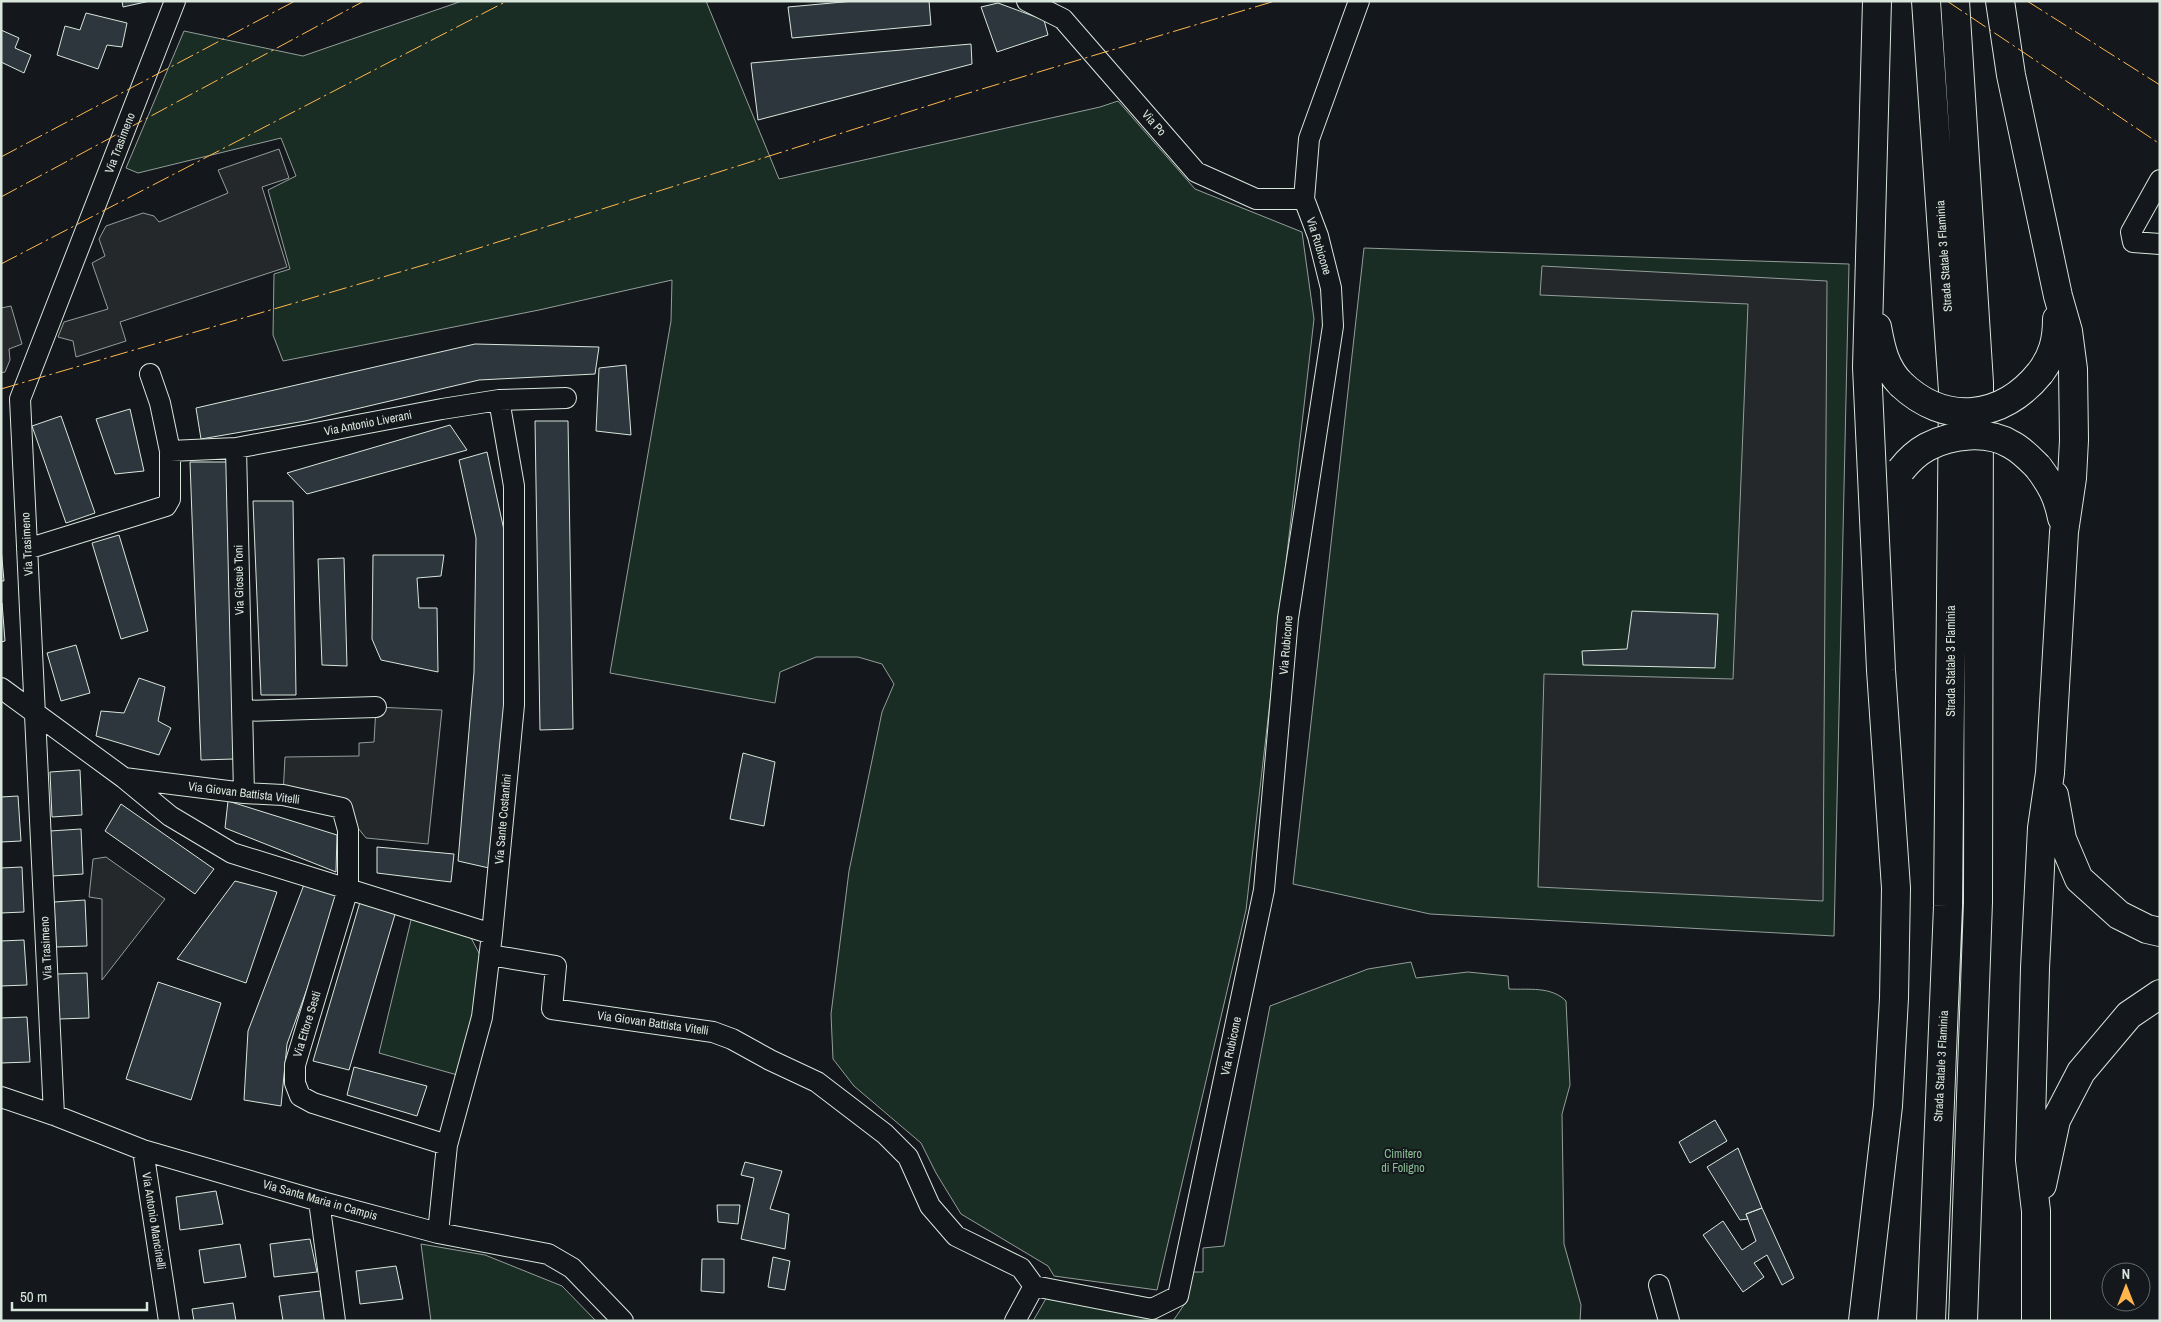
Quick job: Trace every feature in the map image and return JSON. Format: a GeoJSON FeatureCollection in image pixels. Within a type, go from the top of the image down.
{"type":"FeatureCollection","features":[{"type":"Feature","properties":{"kind":"highway"},"geometry":{"type":"LineString","coordinates":[[1863,1321],[1888,1106],[1894,998],[1896,888],[1882,670],[1867,367],[1877,1]]}},
{"type":"Feature","properties":{"kind":"highway","name":"Strada Statale 3 Flaminia"},"geometry":{"type":"LineString","coordinates":[[1926,1],[1953,391],[1948,906],[1931,1321]]}},
{"type":"Feature","properties":{"kind":"highway"},"geometry":{"type":"LineString","coordinates":[[1955,1],[1979,383],[1978,902],[1963,1321]]}},
{"type":"Feature","properties":{"kind":"highway"},"geometry":{"type":"LineString","coordinates":[[2000,1],[2011,75],[2058,296],[2068,331],[2073,369],[2074,404],[2072,478],[2064,532],[2050,773],[2042,828],[2035,968],[2030,1160],[2036,1211],[2036,1321]]}},
{"type":"Feature","properties":{"kind":"highway"},"geometry":{"type":"LineString","coordinates":[[1869,282],[1884,361],[1893,376],[1925,402],[1943,410],[1965,412],[1986,411],[2002,405],[2018,395],[2040,373],[2048,363],[2057,337],[2058,296]]}},
{"type":"Feature","properties":{"kind":"highway"},"geometry":{"type":"LineString","coordinates":[[1876,543],[1885,507],[1895,480],[1911,458],[1927,447],[1944,440],[1968,436],[1992,437],[2011,444],[2024,453],[2052,484],[2059,502],[2064,532]]}},
{"type":"Feature","properties":{"kind":"highway"},"geometry":{"type":"LineString","coordinates":[[2050,773],[2062,839],[2079,879],[2119,915],[2147,929],[2160,932]]}},
{"type":"Feature","properties":{"kind":"highway"},"geometry":{"type":"LineString","coordinates":[[2036,1211],[2056,1120],[2081,1072],[2129,1015],[2160,994]]}},
{"type":"Feature","properties":{"kind":"street","name":"Via Trasimeno"},"geometry":{"type":"LineString","coordinates":[[54,1114],[20,399],[175,1]]}},
{"type":"Feature","properties":{"kind":"street","name":"Via Po"},"geometry":{"type":"LineString","coordinates":[[1027,1],[1063,19],[1196,172],[1256,199],[1304,199]]}},
{"type":"Feature","properties":{"kind":"street","name":"Via Rubicone"},"geometry":{"type":"LineString","coordinates":[[1034,1286],[1152,1309],[1178,1296],[1264,890],[1288,618],[1333,326],[1331,288],[1318,236],[1304,199],[1309,139],[1359,1]]}},
{"type":"Feature","properties":{"kind":"street"},"geometry":{"type":"LineString","coordinates":[[2160,180],[2131,232],[2134,242],[2160,244]]}},
{"type":"Feature","properties":{"kind":"street"},"geometry":{"type":"LineString","coordinates":[[27,550],[166,506],[170,499],[170,451],[160,403],[150,374]]}},
{"type":"Feature","properties":{"kind":"street","name":"Via Antonio Liverani"},"geometry":{"type":"LineString","coordinates":[[170,451],[236,448],[499,400],[566,398]]}},
{"type":"Feature","properties":{"kind":"street","name":"Via Sante Costantini"},"geometry":{"type":"LineString","coordinates":[[438,1232],[447,1145],[482,1017],[490,956],[514,705],[514,486],[499,400]]}},
{"type":"Feature","properties":{"kind":"street","name":"Via Giosuè Toni"},"geometry":{"type":"LineString","coordinates":[[236,448],[244,793]]}},
{"type":"Feature","properties":{"kind":"street","name":"Via Giovan Battista Vitelli"},"geometry":{"type":"LineString","coordinates":[[1,688],[124,778],[170,816],[232,853],[492,934]]}},
{"type":"Feature","properties":{"kind":"street"},"geometry":{"type":"LineString","coordinates":[[242,711],[376,707]]}},
{"type":"Feature","properties":{"kind":"street","name":"Via Giovan Battista Vitelli"},"geometry":{"type":"LineString","coordinates":[[124,778],[244,793],[282,795],[342,808],[348,830],[348,890]]}},
{"type":"Feature","properties":{"kind":"street","name":"Via Ettore Sesti"},"geometry":{"type":"LineString","coordinates":[[348,890],[295,1065],[295,1083],[300,1096],[313,1102],[447,1145]]}},
{"type":"Feature","properties":{"kind":"street","name":"Via Giovan Battista Vitelli"},"geometry":{"type":"LineString","coordinates":[[490,956],[556,966],[552,1009],[713,1032],[732,1039],[770,1060],[817,1082],[885,1134],[908,1157],[930,1206],[956,1236],[1021,1268],[1034,1286]]}},
{"type":"Feature","properties":{"kind":"street","name":"Via Santa Maria in Campis"},"geometry":{"type":"LineString","coordinates":[[1,1097],[54,1114],[143,1150],[319,1201],[438,1232],[548,1254],[572,1268],[623,1321]]}},
{"type":"Feature","properties":{"kind":"street","name":"Via Antonio Mancinelli"},"geometry":{"type":"LineString","coordinates":[[143,1150],[169,1321]]}},
{"type":"Feature","properties":{"kind":"street"},"geometry":{"type":"LineString","coordinates":[[319,1201],[335,1321]]}},
{"type":"Feature","properties":{"kind":"street"},"geometry":{"type":"LineString","coordinates":[[1660,1285],[1669,1321]]}},
{"type":"Feature","properties":{"kind":"street"},"geometry":{"type":"LineString","coordinates":[[1016,1321],[1034,1286]]}},
{"type":"Feature","properties":{"kind":"green space"},"geometry":{"type":"Polygon","coordinates":[[[462,1],[706,1],[779,179],[1100,107],[1118,101],[1195,189],[1302,232],[1314,319],[1246,910],[1157,1290],[1054,1276],[1048,1266],[961,1214],[936,1173],[921,1143],[854,1086],[833,1059],[831,1014],[849,871],[882,712],[894,684],[882,664],[858,657],[816,657],[780,672],[775,703],[610,673],[671,321],[672,280],[539,310],[283,361],[273,335],[274,274],[290,269],[268,190],[296,176],[281,138],[138,173],[126,168],[184,31],[303,56],[462,1]]]}},
{"type":"Feature","properties":{"kind":"green space"},"geometry":{"type":"Polygon","coordinates":[[[1364,248],[1849,264],[1834,936],[1430,914],[1293,884],[1364,248]]]}},
{"type":"Feature","properties":{"kind":"green space"},"geometry":{"type":"Polygon","coordinates":[[[412,916],[469,934],[481,957],[479,981],[461,1076],[379,1053],[412,916]]]}},
{"type":"Feature","properties":{"kind":"green space","name":"Cimitero di Foligno"},"geometry":{"type":"Polygon","coordinates":[[[1411,962],[1416,978],[1468,972],[1508,976],[1509,989],[1547,991],[1560,996],[1566,1001],[1570,1085],[1562,1114],[1564,1244],[1581,1305],[1580,1321],[1173,1321],[1188,1299],[1190,1272],[1203,1272],[1203,1248],[1224,1246],[1270,1006],[1368,969],[1411,962]]]}},
{"type":"Feature","properties":{"kind":"green space"},"geometry":{"type":"Polygon","coordinates":[[[421,1244],[485,1255],[562,1286],[596,1321],[431,1321],[421,1244]]]}},
{"type":"Feature","properties":{"kind":"green space"},"geometry":{"type":"Polygon","coordinates":[[[1048,1295],[1162,1321],[1033,1321],[1048,1295]]]}},
{"type":"Feature","properties":{"kind":"shaded area"},"geometry":{"type":"Polygon","coordinates":[[[279,149],[289,178],[262,187],[287,267],[120,322],[126,341],[76,357],[73,341],[58,337],[64,322],[108,309],[92,263],[105,256],[99,239],[106,226],[143,213],[154,216],[159,222],[228,193],[218,170],[279,149]]]}},
{"type":"Feature","properties":{"kind":"shaded area"},"geometry":{"type":"Polygon","coordinates":[[[1542,266],[1827,281],[1823,901],[1538,887],[1544,674],[1733,679],[1748,304],[1540,295],[1542,266]]]}},
{"type":"Feature","properties":{"kind":"shaded area"},"geometry":{"type":"Polygon","coordinates":[[[11,306],[22,344],[9,349],[10,360],[5,372],[1,373],[1,308],[11,306]]]}},
{"type":"Feature","properties":{"kind":"shaded area"},"geometry":{"type":"Polygon","coordinates":[[[376,707],[442,710],[428,844],[366,838],[342,808],[283,795],[285,757],[359,756],[359,743],[374,742],[376,707]]]}},
{"type":"Feature","properties":{"kind":"shaded area"},"geometry":{"type":"Polygon","coordinates":[[[106,857],[165,899],[102,980],[102,899],[89,897],[93,859],[106,857]]]}},
{"type":"Feature","properties":{"kind":"building"},"geometry":{"type":"Polygon","coordinates":[[[122,1],[150,1],[123,7],[122,1]]]}},
{"type":"Feature","properties":{"kind":"building"},"geometry":{"type":"Polygon","coordinates":[[[854,1],[929,1],[931,25],[792,38],[788,7],[854,1]]]}},
{"type":"Feature","properties":{"kind":"building"},"geometry":{"type":"Polygon","coordinates":[[[998,3],[1044,20],[1048,35],[997,52],[981,7],[998,3]]]}},
{"type":"Feature","properties":{"kind":"building"},"geometry":{"type":"Polygon","coordinates":[[[86,13],[127,23],[122,47],[107,45],[98,69],[57,55],[65,26],[80,30],[86,13]]]}},
{"type":"Feature","properties":{"kind":"building"},"geometry":{"type":"Polygon","coordinates":[[[1,30],[19,38],[15,48],[31,55],[24,73],[1,62],[1,30]]]}},
{"type":"Feature","properties":{"kind":"building"},"geometry":{"type":"Polygon","coordinates":[[[971,44],[972,64],[758,120],[751,63],[971,44]]]}},
{"type":"Feature","properties":{"kind":"building"},"geometry":{"type":"Polygon","coordinates":[[[475,344],[599,347],[595,374],[479,380],[305,421],[201,439],[196,408],[475,344]]]}},
{"type":"Feature","properties":{"kind":"building"},"geometry":{"type":"Polygon","coordinates":[[[626,365],[631,435],[596,431],[599,368],[626,365]]]}},
{"type":"Feature","properties":{"kind":"building"},"geometry":{"type":"Polygon","coordinates":[[[130,409],[144,471],[115,474],[96,419],[130,409]]]}},
{"type":"Feature","properties":{"kind":"building"},"geometry":{"type":"Polygon","coordinates":[[[61,416],[95,513],[66,523],[32,426],[61,416]]]}},
{"type":"Feature","properties":{"kind":"building"},"geometry":{"type":"Polygon","coordinates":[[[535,421],[568,421],[573,729],[540,730],[535,421]]]}},
{"type":"Feature","properties":{"kind":"building"},"geometry":{"type":"Polygon","coordinates":[[[450,425],[467,450],[307,494],[287,473],[450,425]]]}},
{"type":"Feature","properties":{"kind":"building"},"geometry":{"type":"Polygon","coordinates":[[[487,452],[507,544],[507,683],[489,868],[458,861],[474,672],[476,538],[459,460],[487,452]]]}},
{"type":"Feature","properties":{"kind":"building"},"geometry":{"type":"Polygon","coordinates":[[[190,462],[227,462],[234,759],[201,760],[190,462]]]}},
{"type":"Feature","properties":{"kind":"building"},"geometry":{"type":"Polygon","coordinates":[[[253,501],[293,501],[296,695],[261,695],[253,501]]]}},
{"type":"Feature","properties":{"kind":"building"},"geometry":{"type":"Polygon","coordinates":[[[119,535],[148,631],[121,639],[92,543],[119,535]]]}},
{"type":"Feature","properties":{"kind":"building"},"geometry":{"type":"Polygon","coordinates":[[[1,548],[4,581],[1,581],[1,548]]]}},
{"type":"Feature","properties":{"kind":"building"},"geometry":{"type":"Polygon","coordinates":[[[373,555],[444,555],[441,576],[417,578],[419,608],[437,608],[438,672],[381,660],[372,639],[373,555]]]}},
{"type":"Feature","properties":{"kind":"building"},"geometry":{"type":"Polygon","coordinates":[[[344,558],[347,666],[322,665],[318,559],[344,558]]]}},
{"type":"Feature","properties":{"kind":"building"},"geometry":{"type":"Polygon","coordinates":[[[1,604],[5,641],[1,642],[1,604]]]}},
{"type":"Feature","properties":{"kind":"building"},"geometry":{"type":"Polygon","coordinates":[[[1632,611],[1718,614],[1715,668],[1583,665],[1582,651],[1627,649],[1632,611]]]}},
{"type":"Feature","properties":{"kind":"building"},"geometry":{"type":"Polygon","coordinates":[[[76,645],[90,693],[61,701],[47,653],[76,645]]]}},
{"type":"Feature","properties":{"kind":"building"},"geometry":{"type":"Polygon","coordinates":[[[139,678],[165,687],[158,721],[171,728],[159,755],[96,736],[101,711],[124,713],[139,678]]]}},
{"type":"Feature","properties":{"kind":"building"},"geometry":{"type":"Polygon","coordinates":[[[743,753],[775,762],[764,826],[730,819],[743,753]]]}},
{"type":"Feature","properties":{"kind":"building"},"geometry":{"type":"Polygon","coordinates":[[[80,770],[82,815],[52,817],[50,772],[80,770]]]}},
{"type":"Feature","properties":{"kind":"building"},"geometry":{"type":"Polygon","coordinates":[[[18,796],[21,841],[1,842],[1,797],[18,796]]]}},
{"type":"Feature","properties":{"kind":"building"},"geometry":{"type":"Polygon","coordinates":[[[228,801],[337,835],[336,872],[225,828],[228,801]]]}},
{"type":"Feature","properties":{"kind":"building"},"geometry":{"type":"Polygon","coordinates":[[[121,804],[214,869],[195,894],[105,831],[121,804]]]}},
{"type":"Feature","properties":{"kind":"building"},"geometry":{"type":"Polygon","coordinates":[[[81,829],[83,874],[52,876],[50,831],[81,829]]]}},
{"type":"Feature","properties":{"kind":"building"},"geometry":{"type":"Polygon","coordinates":[[[377,847],[454,854],[451,882],[377,873],[377,847]]]}},
{"type":"Feature","properties":{"kind":"building"},"geometry":{"type":"Polygon","coordinates":[[[22,867],[24,912],[1,913],[1,868],[22,867]]]}},
{"type":"Feature","properties":{"kind":"building"},"geometry":{"type":"Polygon","coordinates":[[[235,881],[277,892],[246,983],[177,959],[235,881]]]}},
{"type":"Feature","properties":{"kind":"building"},"geometry":{"type":"Polygon","coordinates":[[[305,882],[342,893],[287,1044],[281,1106],[244,1100],[248,1031],[305,882]]]}},
{"type":"Feature","properties":{"kind":"building"},"geometry":{"type":"Polygon","coordinates":[[[85,900],[87,946],[56,947],[54,902],[85,900]]]}},
{"type":"Feature","properties":{"kind":"building"},"geometry":{"type":"Polygon","coordinates":[[[360,902],[396,911],[349,1070],[313,1061],[360,902]]]}},
{"type":"Feature","properties":{"kind":"building"},"geometry":{"type":"Polygon","coordinates":[[[24,940],[27,985],[1,986],[1,941],[24,940]]]}},
{"type":"Feature","properties":{"kind":"building"},"geometry":{"type":"Polygon","coordinates":[[[87,973],[89,1018],[59,1019],[57,974],[87,973]]]}},
{"type":"Feature","properties":{"kind":"building"},"geometry":{"type":"Polygon","coordinates":[[[158,982],[221,1003],[191,1100],[126,1079],[158,982]]]}},
{"type":"Feature","properties":{"kind":"building"},"geometry":{"type":"Polygon","coordinates":[[[27,1017],[30,1062],[1,1063],[1,1018],[27,1017]]]}},
{"type":"Feature","properties":{"kind":"building"},"geometry":{"type":"Polygon","coordinates":[[[354,1067],[427,1086],[417,1116],[347,1095],[354,1067]]]}},
{"type":"Feature","properties":{"kind":"building"},"geometry":{"type":"Polygon","coordinates":[[[1715,1120],[1727,1141],[1690,1163],[1679,1142],[1715,1120]]]}},
{"type":"Feature","properties":{"kind":"building"},"geometry":{"type":"Polygon","coordinates":[[[1738,1148],[1762,1208],[1746,1214],[1748,1219],[1740,1220],[1707,1167],[1738,1148]]]}},
{"type":"Feature","properties":{"kind":"building"},"geometry":{"type":"Polygon","coordinates":[[[745,1162],[782,1171],[770,1209],[789,1214],[785,1249],[741,1239],[754,1178],[741,1175],[745,1162]]]}},
{"type":"Feature","properties":{"kind":"building"},"geometry":{"type":"Polygon","coordinates":[[[216,1191],[223,1224],[180,1230],[176,1197],[216,1191]]]}},
{"type":"Feature","properties":{"kind":"building"},"geometry":{"type":"Polygon","coordinates":[[[717,1205],[740,1205],[738,1224],[718,1222],[717,1205]]]}},
{"type":"Feature","properties":{"kind":"building"},"geometry":{"type":"Polygon","coordinates":[[[1762,1208],[1794,1278],[1782,1285],[1767,1255],[1754,1263],[1764,1277],[1743,1292],[1703,1235],[1723,1221],[1742,1250],[1756,1241],[1746,1214],[1762,1208]]]}},
{"type":"Feature","properties":{"kind":"building"},"geometry":{"type":"Polygon","coordinates":[[[310,1239],[317,1272],[274,1277],[270,1244],[310,1239]]]}},
{"type":"Feature","properties":{"kind":"building"},"geometry":{"type":"Polygon","coordinates":[[[240,1244],[246,1277],[204,1283],[199,1250],[240,1244]]]}},
{"type":"Feature","properties":{"kind":"building"},"geometry":{"type":"Polygon","coordinates":[[[773,1257],[790,1261],[785,1290],[768,1287],[773,1257]]]}},
{"type":"Feature","properties":{"kind":"building"},"geometry":{"type":"Polygon","coordinates":[[[702,1259],[724,1259],[724,1293],[701,1291],[702,1259]]]}},
{"type":"Feature","properties":{"kind":"building"},"geometry":{"type":"Polygon","coordinates":[[[396,1266],[403,1299],[360,1304],[356,1271],[396,1266]]]}},
{"type":"Feature","properties":{"kind":"building"},"geometry":{"type":"Polygon","coordinates":[[[320,1291],[326,1321],[283,1321],[279,1296],[320,1291]]]}},
{"type":"Feature","properties":{"kind":"building"},"geometry":{"type":"Polygon","coordinates":[[[233,1303],[236,1321],[194,1321],[192,1309],[233,1303]]]}},
{"type":"Feature","properties":{"kind":"power"},"geometry":{"type":"LineString","coordinates":[[1,157],[295,1]]}},
{"type":"Feature","properties":{"kind":"power"},"geometry":{"type":"LineString","coordinates":[[1,197],[364,1]]}},
{"type":"Feature","properties":{"kind":"power"},"geometry":{"type":"LineString","coordinates":[[1,264],[507,1]]}},
{"type":"Feature","properties":{"kind":"power"},"geometry":{"type":"LineString","coordinates":[[1,389],[441,260],[962,95],[1275,1]]}},
{"type":"Feature","properties":{"kind":"power"},"geometry":{"type":"LineString","coordinates":[[1947,1],[2160,144]]}},
{"type":"Feature","properties":{"kind":"power"},"geometry":{"type":"LineString","coordinates":[[2027,1],[2160,85]]}}]}
